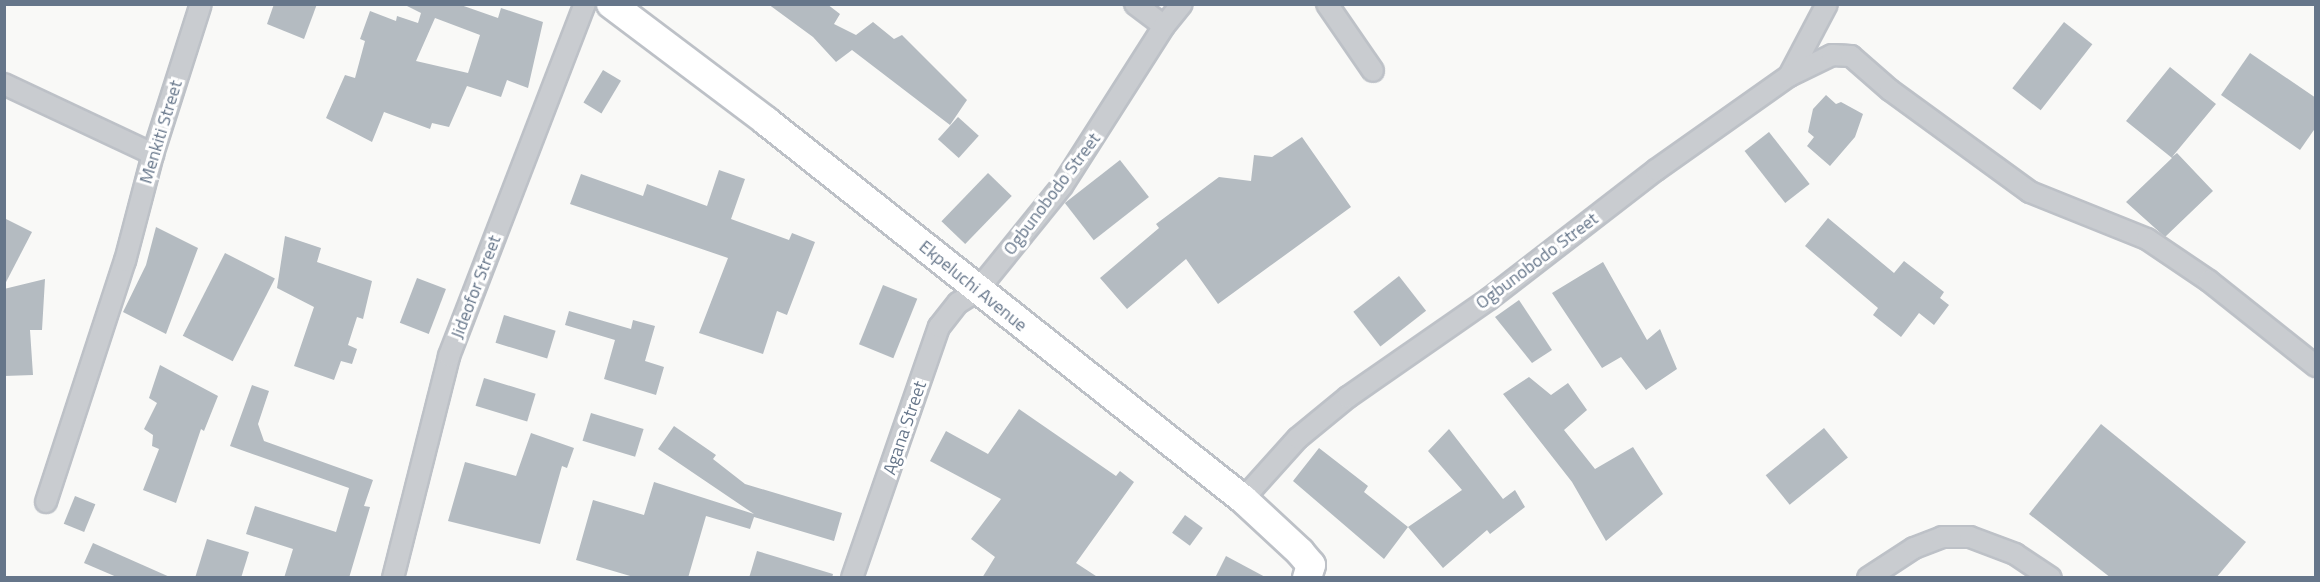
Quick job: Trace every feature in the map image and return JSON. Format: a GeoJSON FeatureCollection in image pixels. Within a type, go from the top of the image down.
{"type":"FeatureCollection","features":[{"type":"Feature","properties":{"kind":"street","name":"Menkiti Street"},"geometry":{"type":"LineString","coordinates":[[46,502],[125,261],[153,154],[201,4]]}},
{"type":"Feature","properties":{"kind":"street","name":"Jideofor Street"},"geometry":{"type":"LineString","coordinates":[[393,578],[449,356],[585,4]]}},
{"type":"Feature","properties":{"kind":"street","name":"Ekpeluchi Avenue"},"geometry":{"type":"LineString","coordinates":[[611,4],[766,122],[1243,499],[1315,573]]}},
{"type":"Feature","properties":{"kind":"street"},"geometry":{"type":"LineString","coordinates":[[1135,4],[1164,26]]}},
{"type":"Feature","properties":{"kind":"street","name":"Ogbunobodo Street"},"geometry":{"type":"LineString","coordinates":[[977,291],[1062,186],[1164,26],[1182,4]]}},
{"type":"Feature","properties":{"kind":"street"},"geometry":{"type":"LineString","coordinates":[[1327,4],[1373,71]]}},
{"type":"Feature","properties":{"kind":"street"},"geometry":{"type":"LineString","coordinates":[[1789,76],[1827,4]]}},
{"type":"Feature","properties":{"kind":"street","name":"Ogbunobodo Street"},"geometry":{"type":"LineString","coordinates":[[1243,499],[1298,438],[1348,397],[1488,299],[1656,170],[1789,76],[1832,55],[1851,57],[2004,175],[2062,207],[2147,239],[2210,281],[2316,366]]}},
{"type":"Feature","properties":{"kind":"street"},"geometry":{"type":"LineString","coordinates":[[4,84],[153,154]]}},
{"type":"Feature","properties":{"kind":"street","name":"Agana Street"},"geometry":{"type":"LineString","coordinates":[[852,578],[939,327],[958,303],[977,291]]}},
{"type":"Feature","properties":{"kind":"street"},"geometry":{"type":"LineString","coordinates":[[1868,578],[1914,548],[1942,537],[1970,537],[2014,554],[2051,578]]}},
{"type":"Feature","properties":{"kind":"building"},"geometry":{"type":"Polygon","coordinates":[[[274,4],[317,4],[304,39],[267,24],[274,4]]]}},
{"type":"Feature","properties":{"kind":"building"},"geometry":{"type":"Polygon","coordinates":[[[403,4],[458,4],[498,18],[501,8],[543,22],[528,88],[507,80],[501,97],[467,86],[449,127],[432,123],[430,129],[384,112],[372,142],[326,118],[345,75],[355,78],[365,41],[360,39],[370,11],[396,21],[397,16],[418,23],[421,13],[403,4]],[[435,18],[416,61],[468,73],[480,35],[435,18]]]}},
{"type":"Feature","properties":{"kind":"building"},"geometry":{"type":"Polygon","coordinates":[[[768,4],[827,4],[840,14],[834,24],[856,35],[873,22],[894,39],[902,35],[967,100],[950,125],[852,50],[836,62],[813,37],[768,4]]]}},
{"type":"Feature","properties":{"kind":"building"},"geometry":{"type":"Polygon","coordinates":[[[2064,22],[2092,44],[2041,110],[2012,88],[2064,22]]]}},
{"type":"Feature","properties":{"kind":"building"},"geometry":{"type":"Polygon","coordinates":[[[2250,53],[2316,98],[2316,127],[2300,150],[2221,95],[2250,53]]]}},
{"type":"Feature","properties":{"kind":"building"},"geometry":{"type":"Polygon","coordinates":[[[2170,67],[2216,104],[2172,157],[2177,153],[2213,191],[2165,237],[2126,202],[2172,158],[2126,121],[2170,67]]]}},
{"type":"Feature","properties":{"kind":"building"},"geometry":{"type":"Polygon","coordinates":[[[603,70],[621,81],[601,113],[583,103],[603,70]]]}},
{"type":"Feature","properties":{"kind":"building"},"geometry":{"type":"Polygon","coordinates":[[[1826,95],[1836,104],[1841,102],[1863,114],[1855,137],[1830,166],[1807,146],[1814,137],[1808,132],[1813,109],[1826,95]]]}},
{"type":"Feature","properties":{"kind":"building"},"geometry":{"type":"Polygon","coordinates":[[[958,117],[979,136],[959,158],[938,139],[958,117]]]}},
{"type":"Feature","properties":{"kind":"building"},"geometry":{"type":"Polygon","coordinates":[[[1769,132],[1810,184],[1785,203],[1745,151],[1769,132]]]}},
{"type":"Feature","properties":{"kind":"building"},"geometry":{"type":"Polygon","coordinates":[[[1302,137],[1351,207],[1218,304],[1186,259],[1127,309],[1100,278],[1159,228],[1156,224],[1219,177],[1251,181],[1254,155],[1272,157],[1302,137]]]}},
{"type":"Feature","properties":{"kind":"building"},"geometry":{"type":"Polygon","coordinates":[[[1120,160],[1149,197],[1094,240],[1065,203],[1120,160]]]}},
{"type":"Feature","properties":{"kind":"building"},"geometry":{"type":"Polygon","coordinates":[[[719,170],[745,179],[731,219],[789,240],[792,233],[815,242],[787,315],[777,311],[763,354],[699,333],[728,258],[570,204],[581,174],[643,196],[647,184],[707,206],[719,170]]]}},
{"type":"Feature","properties":{"kind":"building"},"geometry":{"type":"Polygon","coordinates":[[[988,173],[1012,196],[965,244],[941,221],[988,173]]]}},
{"type":"Feature","properties":{"kind":"building"},"geometry":{"type":"Polygon","coordinates":[[[4,218],[32,232],[4,286],[4,218]]]}},
{"type":"Feature","properties":{"kind":"building"},"geometry":{"type":"Polygon","coordinates":[[[1828,218],[1894,273],[1904,261],[1944,292],[1940,298],[1949,305],[1934,325],[1919,313],[1901,337],[1873,315],[1878,308],[1805,246],[1828,218]]]}},
{"type":"Feature","properties":{"kind":"building"},"geometry":{"type":"Polygon","coordinates":[[[156,227],[198,248],[166,334],[123,312],[146,265],[156,227]]]}},
{"type":"Feature","properties":{"kind":"building"},"geometry":{"type":"Polygon","coordinates":[[[285,236],[321,248],[317,262],[372,281],[363,319],[357,317],[348,345],[357,349],[352,364],[341,361],[334,380],[294,366],[314,307],[277,288],[285,236]]]}},
{"type":"Feature","properties":{"kind":"building"},"geometry":{"type":"Polygon","coordinates":[[[225,253],[275,278],[233,361],[183,336],[225,253]]]}},
{"type":"Feature","properties":{"kind":"building"},"geometry":{"type":"Polygon","coordinates":[[[1603,262],[1647,340],[1660,329],[1677,369],[1646,390],[1621,357],[1602,368],[1552,293],[1603,262]]]}},
{"type":"Feature","properties":{"kind":"building"},"geometry":{"type":"Polygon","coordinates":[[[1399,276],[1426,311],[1380,346],[1353,312],[1399,276]]]}},
{"type":"Feature","properties":{"kind":"building"},"geometry":{"type":"Polygon","coordinates":[[[417,278],[446,289],[429,334],[400,323],[417,278]]]}},
{"type":"Feature","properties":{"kind":"building"},"geometry":{"type":"Polygon","coordinates":[[[45,279],[42,330],[30,330],[33,375],[4,376],[4,289],[45,279]]]}},
{"type":"Feature","properties":{"kind":"building"},"geometry":{"type":"Polygon","coordinates":[[[883,285],[917,299],[893,358],[859,344],[883,285]]]}},
{"type":"Feature","properties":{"kind":"building"},"geometry":{"type":"Polygon","coordinates":[[[1519,300],[1552,350],[1532,363],[1495,317],[1519,300]]]}},
{"type":"Feature","properties":{"kind":"building"},"geometry":{"type":"Polygon","coordinates":[[[569,311],[631,329],[633,320],[655,326],[645,361],[664,367],[656,395],[604,379],[615,340],[565,325],[569,311]]]}},
{"type":"Feature","properties":{"kind":"building"},"geometry":{"type":"Polygon","coordinates":[[[504,315],[556,331],[547,359],[496,343],[504,315]]]}},
{"type":"Feature","properties":{"kind":"building"},"geometry":{"type":"Polygon","coordinates":[[[160,365],[218,396],[204,431],[201,429],[176,503],[143,490],[159,449],[152,446],[153,435],[144,429],[157,403],[149,398],[160,365]]]}},
{"type":"Feature","properties":{"kind":"building"},"geometry":{"type":"Polygon","coordinates":[[[1529,377],[1551,395],[1568,383],[1587,410],[1564,430],[1595,469],[1633,447],[1663,494],[1606,541],[1572,482],[1503,394],[1529,377]]]}},
{"type":"Feature","properties":{"kind":"building"},"geometry":{"type":"Polygon","coordinates":[[[484,378],[536,394],[527,422],[476,406],[484,378]]]}},
{"type":"Feature","properties":{"kind":"building"},"geometry":{"type":"Polygon","coordinates":[[[252,385],[269,391],[258,424],[264,441],[373,480],[364,506],[370,507],[349,578],[284,578],[293,549],[246,534],[255,506],[336,532],[349,488],[230,446],[252,385]]]}},
{"type":"Feature","properties":{"kind":"building"},"geometry":{"type":"Polygon","coordinates":[[[1019,409],[1116,476],[1120,471],[1134,482],[1076,563],[1099,578],[982,578],[995,557],[971,539],[1001,499],[930,461],[946,431],[988,454],[1019,409]]]}},
{"type":"Feature","properties":{"kind":"building"},"geometry":{"type":"Polygon","coordinates":[[[591,413],[644,429],[635,457],[583,441],[591,413]]]}},
{"type":"Feature","properties":{"kind":"building"},"geometry":{"type":"Polygon","coordinates":[[[2101,424],[2246,542],[2216,578],[2111,578],[2029,514],[2101,424]]]}},
{"type":"Feature","properties":{"kind":"building"},"geometry":{"type":"Polygon","coordinates":[[[674,426],[716,455],[713,459],[745,484],[842,513],[834,541],[754,517],[750,529],[706,516],[688,578],[637,578],[576,560],[593,500],[644,515],[654,482],[754,514],[658,449],[674,426]]]}},
{"type":"Feature","properties":{"kind":"building"},"geometry":{"type":"Polygon","coordinates":[[[1824,428],[1848,458],[1790,505],[1766,475],[1824,428]]]}},
{"type":"Feature","properties":{"kind":"building"},"geometry":{"type":"Polygon","coordinates":[[[1449,429],[1503,499],[1515,490],[1525,507],[1490,534],[1487,530],[1443,568],[1408,527],[1462,490],[1428,451],[1449,429]]]}},
{"type":"Feature","properties":{"kind":"building"},"geometry":{"type":"Polygon","coordinates":[[[531,433],[574,448],[567,468],[562,466],[540,544],[448,521],[465,462],[516,476],[531,433]]]}},
{"type":"Feature","properties":{"kind":"building"},"geometry":{"type":"Polygon","coordinates":[[[1319,448],[1368,486],[1364,492],[1408,527],[1384,559],[1293,481],[1319,448]]]}},
{"type":"Feature","properties":{"kind":"building"},"geometry":{"type":"Polygon","coordinates":[[[75,496],[95,504],[84,532],[64,524],[75,496]]]}},
{"type":"Feature","properties":{"kind":"building"},"geometry":{"type":"Polygon","coordinates":[[[1185,515],[1203,528],[1190,546],[1172,533],[1185,515]]]}},
{"type":"Feature","properties":{"kind":"building"},"geometry":{"type":"Polygon","coordinates":[[[207,539],[249,552],[241,578],[195,578],[207,539]]]}},
{"type":"Feature","properties":{"kind":"building"},"geometry":{"type":"Polygon","coordinates":[[[93,543],[172,578],[119,578],[84,563],[93,543]]]}},
{"type":"Feature","properties":{"kind":"building"},"geometry":{"type":"Polygon","coordinates":[[[757,551],[833,574],[832,578],[749,578],[757,551]]]}},
{"type":"Feature","properties":{"kind":"building"},"geometry":{"type":"Polygon","coordinates":[[[1226,556],[1267,578],[1215,578],[1226,556]]]}}]}
